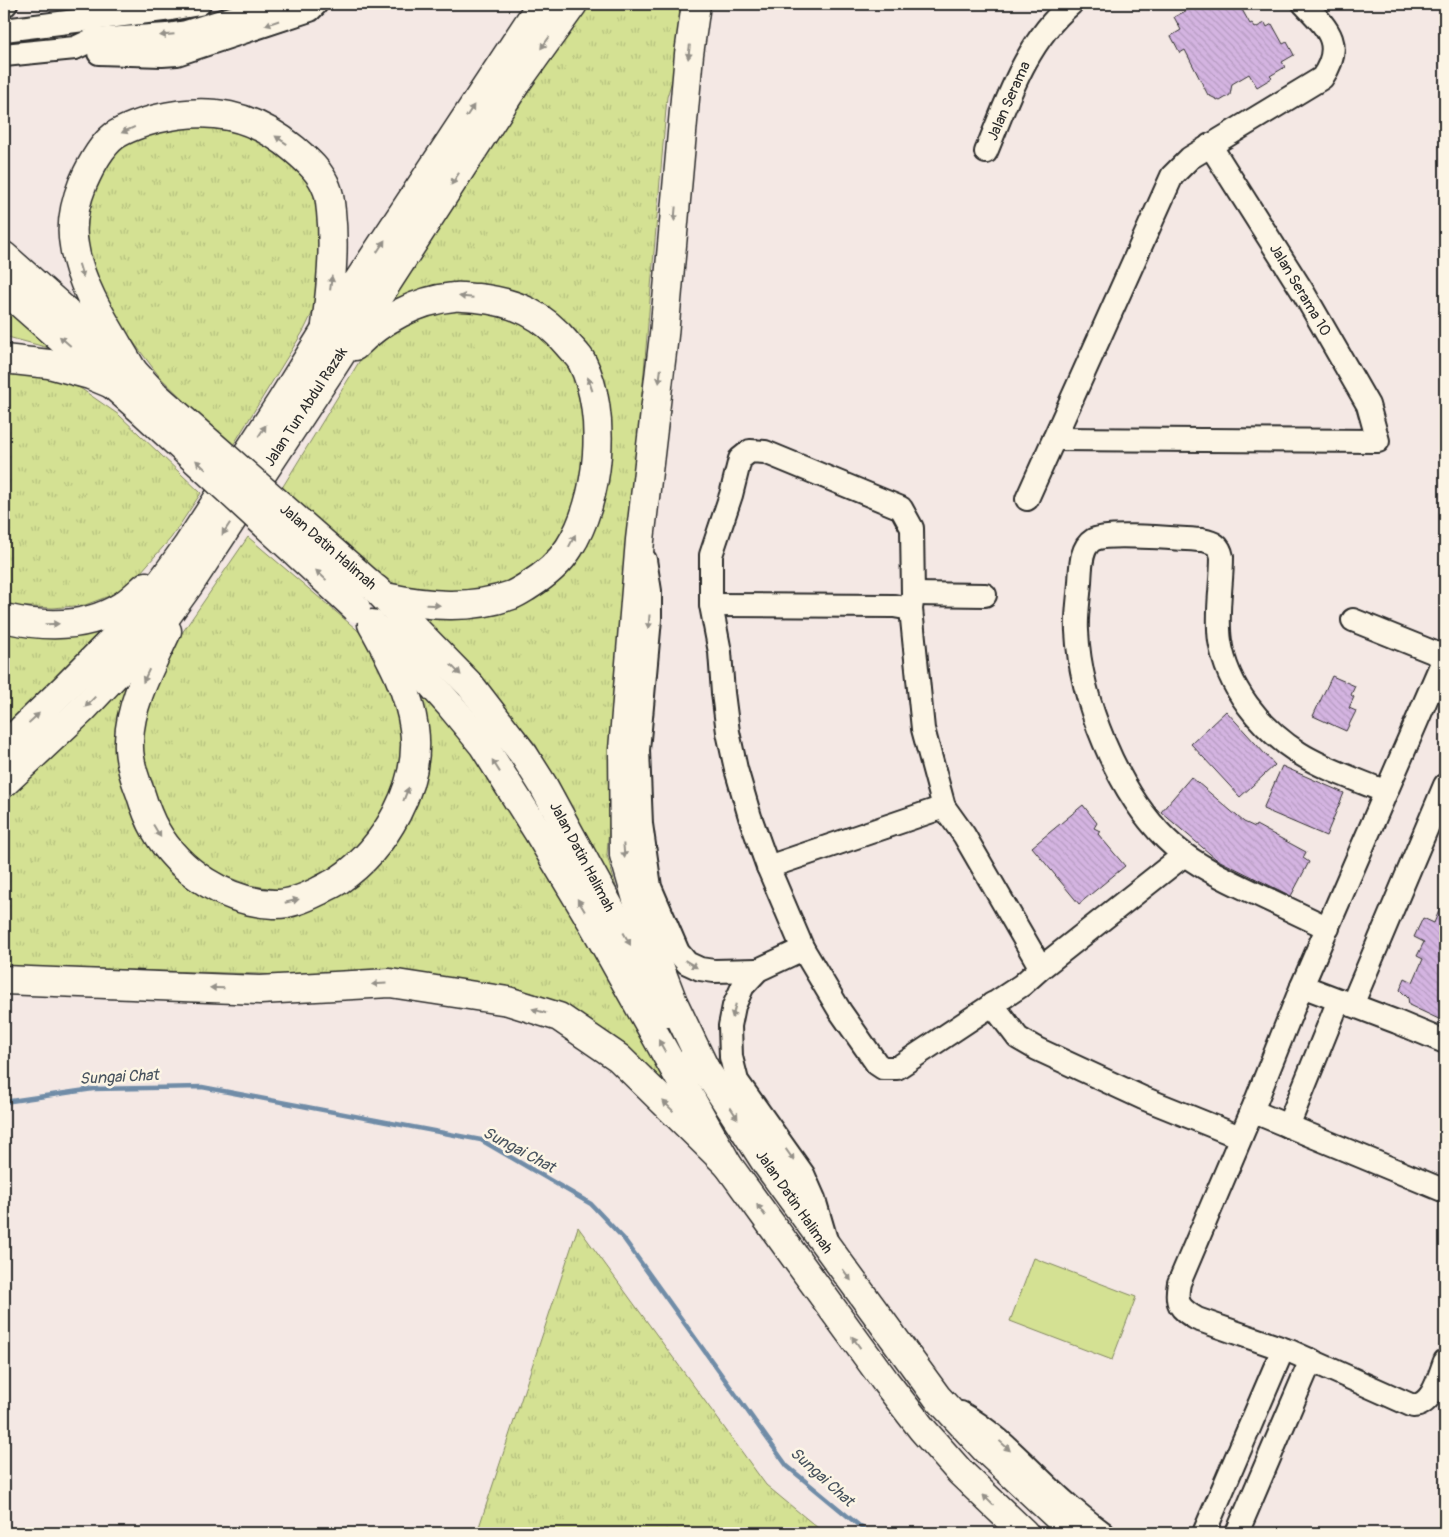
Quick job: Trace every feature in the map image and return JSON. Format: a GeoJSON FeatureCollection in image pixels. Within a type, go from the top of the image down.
{"type":"FeatureCollection","features":[{"type":"Feature","properties":{"kind":"main road","name":"Jalan Tun Abdul Razak"},"geometry":{"type":"LineString","coordinates":[[4,747],[64,690],[139,613],[188,545],[282,402],[325,331],[541,4]]}},
{"type":"Feature","properties":{"kind":"main road","name":"Jalan Tun Abdul Razak"},"geometry":{"type":"LineString","coordinates":[[4,783],[82,710],[137,652],[163,621],[189,585],[330,371],[517,82],[573,4]]}},
{"type":"Feature","properties":{"kind":"main road"},"geometry":{"type":"LineString","coordinates":[[696,4],[689,54],[664,335],[640,540],[623,750],[624,855],[648,937],[673,1002],[707,1072]]}},
{"type":"Feature","properties":{"kind":"main road"},"geometry":{"type":"LineString","coordinates":[[4,359],[49,364],[90,375],[124,378],[83,278],[74,246],[72,220],[78,195],[91,163],[114,136],[145,122],[179,113],[223,114],[258,125],[285,142],[308,161],[320,176],[328,190],[332,228],[332,274],[325,331]]}},
{"type":"Feature","properties":{"kind":"main road","name":"Jalan Datin Halimah"},"geometry":{"type":"LineString","coordinates":[[4,256],[147,401],[415,666],[483,745],[592,922],[728,1165],[879,1374],[922,1429],[960,1472],[1024,1533]]}},
{"type":"Feature","properties":{"kind":"main road","name":"Jalan Datin Halimah"},"geometry":{"type":"LineString","coordinates":[[4,289],[124,378]]}},
{"type":"Feature","properties":{"kind":"main road"},"geometry":{"type":"LineString","coordinates":[[330,371],[366,335],[411,307],[455,296],[499,300],[530,312],[558,333],[582,362],[595,400],[598,447],[591,492],[582,521],[569,548],[545,576],[513,595],[466,606],[421,604],[378,591]]}},
{"type":"Feature","properties":{"kind":"main road","name":"Jalan Datin Halimah"},"geometry":{"type":"LineString","coordinates":[[147,401],[378,591],[470,685],[524,755],[543,785],[645,972],[766,1163],[938,1397],[986,1450],[1075,1533]]}},
{"type":"Feature","properties":{"kind":"main road"},"geometry":{"type":"LineString","coordinates":[[4,618],[28,624],[52,625],[98,618],[122,606],[152,582],[188,545]]}},
{"type":"Feature","properties":{"kind":"main road"},"geometry":{"type":"LineString","coordinates":[[189,585],[140,690],[131,717],[128,743],[134,778],[156,831],[171,851],[194,874],[221,891],[246,900],[274,904],[290,903],[339,881],[367,857],[390,826],[407,795],[414,762],[415,730],[409,700],[388,654],[364,616]]}},
{"type":"Feature","properties":{"kind":"main road"},"geometry":{"type":"LineString","coordinates":[[4,980],[260,990],[390,983],[508,1001],[559,1018],[619,1058],[728,1165]]}},
{"type":"Feature","properties":{"kind":"street"},"geometry":{"type":"LineString","coordinates":[[4,30],[62,13],[170,9],[199,4]]}},
{"type":"Feature","properties":{"kind":"street"},"geometry":{"type":"LineString","coordinates":[[205,27],[206,4]]}},
{"type":"Feature","properties":{"kind":"street"},"geometry":{"type":"LineString","coordinates":[[4,55],[75,48],[92,40],[177,34],[278,4]]}},
{"type":"Feature","properties":{"kind":"street"},"geometry":{"type":"LineString","coordinates":[[75,48],[95,53],[177,54],[310,10],[316,4]]}},
{"type":"Feature","properties":{"kind":"street","name":"Jalan Serama"},"geometry":{"type":"LineString","coordinates":[[986,152],[1016,78],[1035,45],[1056,16],[1071,4]]}},
{"type":"Feature","properties":{"kind":"street"},"geometry":{"type":"LineString","coordinates":[[1027,500],[1172,176],[1190,158],[1322,78],[1330,66],[1333,46],[1327,29],[1304,4]]}},
{"type":"Feature","properties":{"kind":"street","name":"Jalan Serama 10"},"geometry":{"type":"LineString","coordinates":[[1054,439],[1378,441],[1368,405],[1303,292],[1210,145]]}},
{"type":"Feature","properties":{"kind":"street"},"geometry":{"type":"LineString","coordinates":[[1041,968],[964,835],[944,807],[923,729],[912,602],[912,528],[901,508],[765,452],[750,451],[740,459],[731,495],[711,555],[711,605],[720,652],[728,732],[736,769],[750,817],[768,867],[803,949],[840,1011],[877,1064],[884,1068],[897,1068],[1022,985],[1184,855]]}},
{"type":"Feature","properties":{"kind":"street"},"geometry":{"type":"LineString","coordinates":[[1328,928],[1225,878],[1184,855],[1152,825],[1130,794],[1102,736],[1086,692],[1080,662],[1077,631],[1078,599],[1083,555],[1089,543],[1094,540],[1111,537],[1202,540],[1217,545],[1221,550],[1222,557],[1220,639],[1226,665],[1238,692],[1276,735],[1294,749],[1324,766],[1386,792]]}},
{"type":"Feature","properties":{"kind":"street"},"geometry":{"type":"LineString","coordinates":[[640,540],[648,574],[650,619],[638,750],[639,788],[641,824],[650,887],[678,952],[687,963],[700,969],[714,971],[758,970]]}},
{"type":"Feature","properties":{"kind":"street"},"geometry":{"type":"LineString","coordinates":[[711,605],[894,606],[912,602],[985,595]]}},
{"type":"Feature","properties":{"kind":"street"},"geometry":{"type":"LineString","coordinates":[[1353,620],[1445,657],[1302,986],[1252,1111],[1179,1283],[1177,1300],[1183,1309],[1197,1319],[1311,1360],[1413,1406],[1422,1405],[1428,1400],[1445,1361]]}},
{"type":"Feature","properties":{"kind":"street"},"geometry":{"type":"LineString","coordinates":[[1288,1126],[1445,786]]}},
{"type":"Feature","properties":{"kind":"street"},"geometry":{"type":"LineString","coordinates":[[768,867],[944,807]]}},
{"type":"Feature","properties":{"kind":"street"},"geometry":{"type":"LineString","coordinates":[[803,949],[758,970],[743,986],[734,1006],[730,1026],[731,1056],[737,1080],[803,1174],[814,1199],[829,1251]]}},
{"type":"Feature","properties":{"kind":"street"},"geometry":{"type":"LineString","coordinates":[[1302,986],[1445,1042]]}},
{"type":"Feature","properties":{"kind":"street"},"geometry":{"type":"LineString","coordinates":[[992,1004],[1018,1038],[1036,1049],[1143,1098],[1240,1137]]}},
{"type":"Feature","properties":{"kind":"street"},"geometry":{"type":"LineString","coordinates":[[1252,1111],[1445,1191]]}},
{"type":"Feature","properties":{"kind":"street"},"geometry":{"type":"LineString","coordinates":[[1204,1533],[1283,1349]]}},
{"type":"Feature","properties":{"kind":"street"},"geometry":{"type":"LineString","coordinates":[[1237,1533],[1311,1360]]}},
{"type":"Feature","properties":{"kind":"street"},"geometry":{"type":"LineString","coordinates":[[938,1397],[1002,1442],[1066,1504],[1103,1533]]}},
{"type":"Feature","properties":{"kind":"green space"},"geometry":{"type":"Polygon","coordinates":[[[586,4],[695,4],[667,97],[622,634],[607,855],[623,912],[536,745],[484,684],[410,612],[560,574],[600,385],[528,302],[375,315],[586,4]]]}},
{"type":"Feature","properties":{"kind":"green space"},"geometry":{"type":"Polygon","coordinates":[[[183,115],[259,123],[311,184],[321,226],[322,293],[304,330],[232,447],[159,376],[110,311],[86,248],[90,194],[116,150],[183,115]]]}},
{"type":"Feature","properties":{"kind":"green space"},"geometry":{"type":"Polygon","coordinates":[[[477,304],[516,315],[555,344],[581,378],[590,418],[580,512],[549,562],[490,595],[407,593],[357,557],[282,488],[362,357],[399,324],[437,309],[477,304]]]}},
{"type":"Feature","properties":{"kind":"green space"},"geometry":{"type":"Polygon","coordinates":[[[4,309],[64,352],[4,336],[4,309]]]}},
{"type":"Feature","properties":{"kind":"green space"},"geometry":{"type":"Polygon","coordinates":[[[4,367],[32,369],[80,388],[119,415],[201,493],[171,538],[125,590],[85,605],[53,608],[11,606],[4,603],[4,367]]]}},
{"type":"Feature","properties":{"kind":"green space"},"geometry":{"type":"Polygon","coordinates":[[[248,537],[369,640],[402,709],[405,758],[394,805],[361,851],[319,881],[281,890],[249,885],[220,874],[196,858],[156,814],[142,758],[143,730],[148,697],[171,649],[248,537]]]}},
{"type":"Feature","properties":{"kind":"green space"},"geometry":{"type":"Polygon","coordinates":[[[116,620],[4,733],[4,621],[116,620]]]}},
{"type":"Feature","properties":{"kind":"green space"},"geometry":{"type":"Polygon","coordinates":[[[136,669],[122,778],[137,827],[171,875],[218,904],[276,913],[397,835],[407,678],[461,731],[550,869],[682,1112],[571,1020],[449,984],[259,974],[4,966],[4,795],[136,669]]]}},
{"type":"Feature","properties":{"kind":"green space"},"geometry":{"type":"Polygon","coordinates":[[[578,1227],[766,1485],[824,1533],[477,1533],[578,1227]]]}},
{"type":"Feature","properties":{"kind":"green space"},"geometry":{"type":"Polygon","coordinates":[[[1034,1258],[1136,1297],[1112,1360],[1010,1321],[1034,1258]]]}},
{"type":"Feature","properties":{"kind":"building"},"geometry":{"type":"Polygon","coordinates":[[[1199,4],[1239,4],[1250,24],[1252,23],[1255,28],[1265,23],[1267,27],[1272,24],[1283,44],[1287,42],[1294,55],[1282,62],[1285,67],[1257,87],[1249,74],[1232,84],[1230,95],[1220,101],[1208,95],[1185,50],[1180,53],[1171,36],[1181,30],[1174,17],[1199,4]]]}},
{"type":"Feature","properties":{"kind":"building"},"geometry":{"type":"Polygon","coordinates":[[[1332,676],[1355,686],[1351,695],[1354,697],[1349,708],[1356,711],[1346,731],[1313,716],[1332,676]]]}},
{"type":"Feature","properties":{"kind":"building"},"geometry":{"type":"Polygon","coordinates":[[[1226,711],[1275,765],[1240,797],[1191,744],[1226,711]]]}},
{"type":"Feature","properties":{"kind":"building"},"geometry":{"type":"Polygon","coordinates":[[[1282,766],[1344,793],[1326,836],[1263,809],[1282,766]]]}},
{"type":"Feature","properties":{"kind":"building"},"geometry":{"type":"Polygon","coordinates":[[[1191,777],[1244,822],[1255,827],[1256,825],[1306,852],[1303,858],[1309,862],[1291,896],[1216,859],[1161,812],[1191,777]]]}},
{"type":"Feature","properties":{"kind":"building"},"geometry":{"type":"Polygon","coordinates":[[[1083,805],[1097,823],[1094,828],[1100,831],[1098,834],[1125,866],[1079,904],[1032,847],[1083,805]]]}},
{"type":"Feature","properties":{"kind":"building"},"geometry":{"type":"Polygon","coordinates":[[[1445,896],[1445,1022],[1409,1005],[1408,998],[1400,990],[1405,978],[1413,982],[1423,959],[1417,956],[1424,942],[1414,937],[1423,918],[1434,923],[1445,896]]]}},
{"type":"Feature","properties":{"kind":"waterway","name":"Sungai Chat"},"geometry":{"type":"LineString","coordinates":[[4,1102],[93,1089],[202,1087],[481,1140],[591,1204],[624,1239],[787,1466],[868,1533]]}}]}
